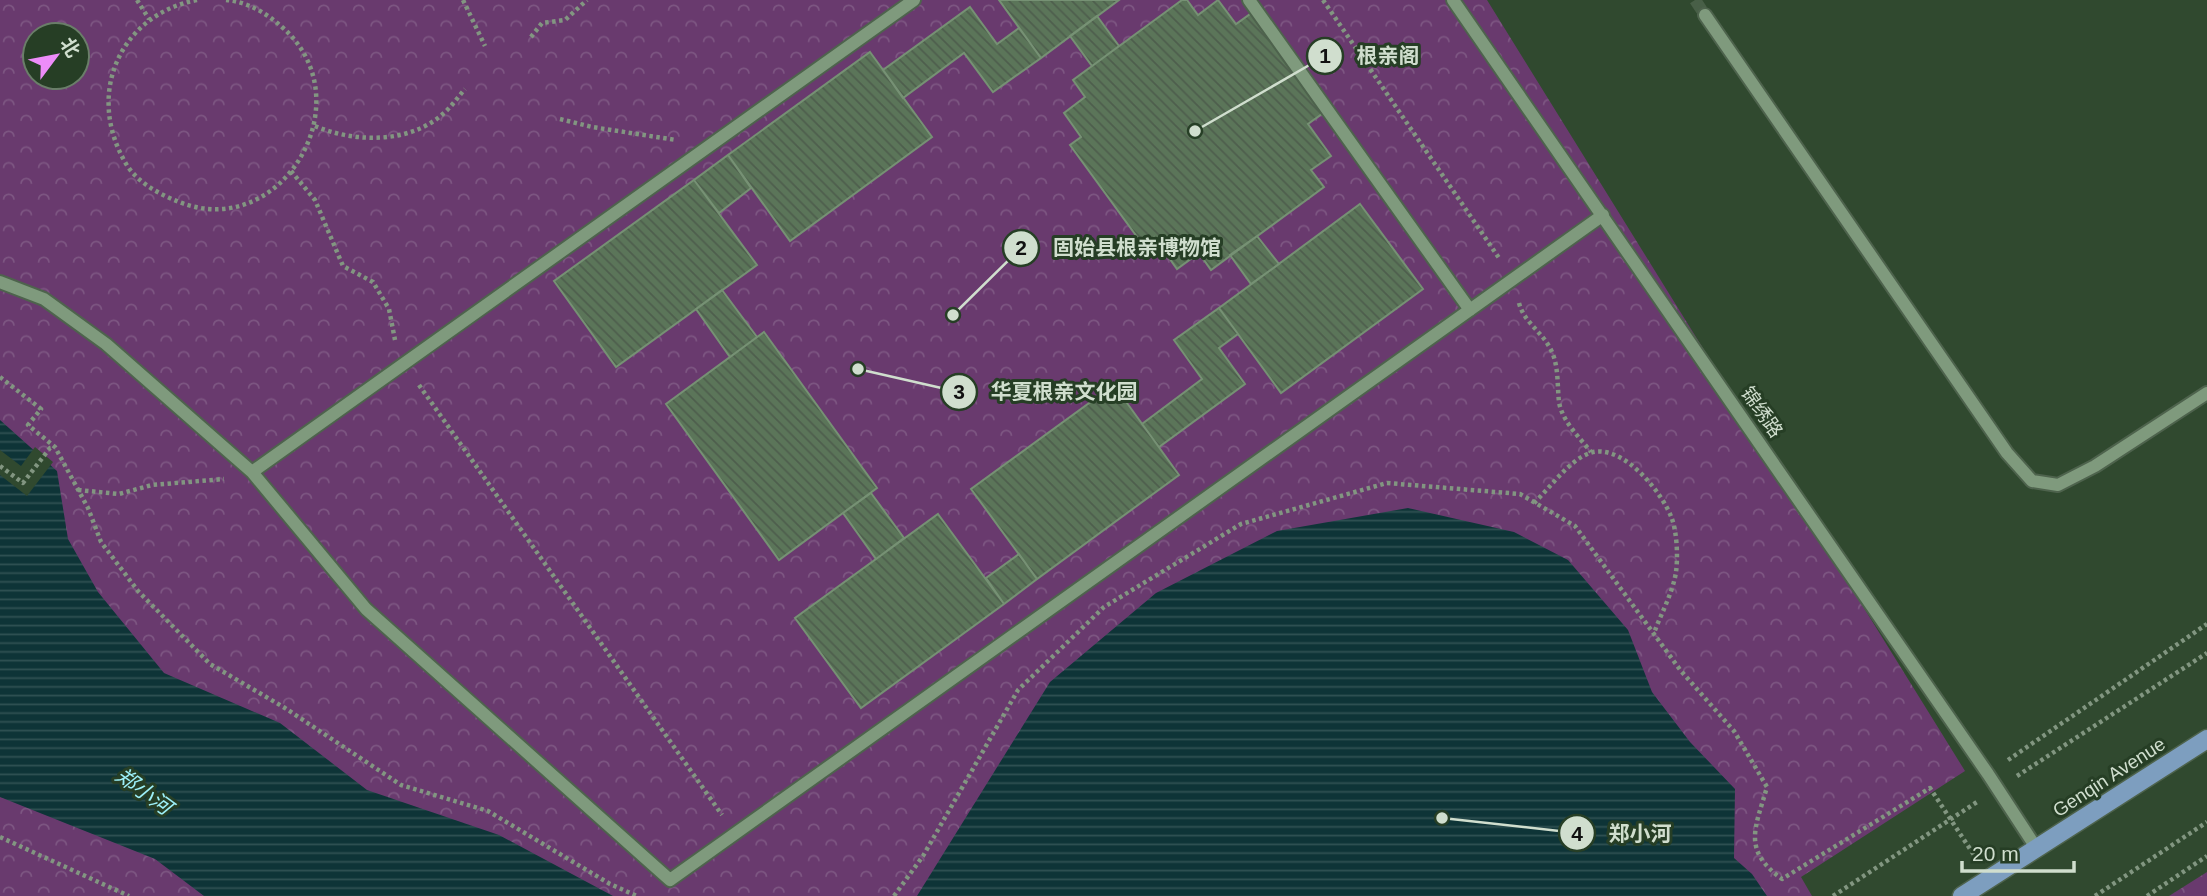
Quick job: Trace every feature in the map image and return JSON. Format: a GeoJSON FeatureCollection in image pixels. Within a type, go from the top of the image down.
{"type":"FeatureCollection","features":[{"type":"Feature","properties":{"kind":"main road","name":"Genqin Avenue"},"geometry":{"type":"LineString","coordinates":[[1962,896],[2207,739]]}},
{"type":"Feature","properties":{"kind":"street"},"geometry":{"type":"LineString","coordinates":[[252,472],[914,0]]}},
{"type":"Feature","properties":{"kind":"street"},"geometry":{"type":"LineString","coordinates":[[1249,0],[1470,310]]}},
{"type":"Feature","properties":{"kind":"street","name":"锦绣路"},"geometry":{"type":"LineString","coordinates":[[1453,0],[1988,774],[2036,849]]}},
{"type":"Feature","properties":{"kind":"street"},"geometry":{"type":"LineString","coordinates":[[1706,15],[2007,453],[2032,481],[2058,485],[2095,466],[2207,393]]}},
{"type":"Feature","properties":{"kind":"street"},"geometry":{"type":"LineString","coordinates":[[0,282],[44,299],[106,344],[252,472],[366,609],[670,880],[1603,215]]}},
{"type":"Feature","properties":{"kind":"path"},"geometry":{"type":"LineString","coordinates":[[137,0],[149,19]]}},
{"type":"Feature","properties":{"kind":"path"},"geometry":{"type":"LineString","coordinates":[[197,0],[177,4],[149,19],[122,49],[108,87],[109,128],[126,165],[155,193],[193,208],[233,208],[271,192],[299,163],[315,126],[317,94],[310,63],[293,36],[269,15],[240,2],[226,0]]}},
{"type":"Feature","properties":{"kind":"path"},"geometry":{"type":"LineString","coordinates":[[463,0],[485,46]]}},
{"type":"Feature","properties":{"kind":"path"},"geometry":{"type":"LineString","coordinates":[[531,37],[542,23],[565,20],[587,0]]}},
{"type":"Feature","properties":{"kind":"path"},"geometry":{"type":"LineString","coordinates":[[1323,0],[1514,279],[1522,315],[1551,350],[1558,379],[1559,404],[1569,425],[1591,452]]}},
{"type":"Feature","properties":{"kind":"path"},"geometry":{"type":"LineString","coordinates":[[315,126],[330,132],[365,138],[406,135],[442,115],[465,89]]}},
{"type":"Feature","properties":{"kind":"path"},"geometry":{"type":"LineString","coordinates":[[560,119],[592,127],[710,145]]}},
{"type":"Feature","properties":{"kind":"path"},"geometry":{"type":"LineString","coordinates":[[292,172],[315,200],[343,266],[373,282],[388,309],[394,340],[405,365],[735,835]]}},
{"type":"Feature","properties":{"kind":"path"},"geometry":{"type":"LineString","coordinates":[[0,377],[41,409],[28,425],[52,447],[78,490],[101,542],[138,591],[210,664],[285,708],[401,785],[488,811],[610,884],[638,896]]}},
{"type":"Feature","properties":{"kind":"path"},"geometry":{"type":"LineString","coordinates":[[0,466],[23,483],[52,447]]}},
{"type":"Feature","properties":{"kind":"path"},"geometry":{"type":"LineString","coordinates":[[1534,503],[1573,464],[1591,452],[1609,453],[1635,465],[1672,518],[1676,574],[1654,633]]}},
{"type":"Feature","properties":{"kind":"path"},"geometry":{"type":"LineString","coordinates":[[78,490],[119,494],[152,485],[216,482],[252,472]]}},
{"type":"Feature","properties":{"kind":"path"},"geometry":{"type":"LineString","coordinates":[[894,896],[923,856],[1018,690],[1104,607],[1241,524],[1387,483],[1520,494],[1575,526],[1681,671],[1734,731],[1767,787],[1754,834],[1754,848],[1765,867],[1782,879],[1930,788],[1950,820]]}},
{"type":"Feature","properties":{"kind":"path"},"geometry":{"type":"LineString","coordinates":[[1988,774],[2207,624]]}},
{"type":"Feature","properties":{"kind":"path"},"geometry":{"type":"LineString","coordinates":[[2095,896],[2207,822]]}},
{"type":"Feature","properties":{"kind":"path"},"geometry":{"type":"LineString","coordinates":[[0,837],[129,896]]}},
{"type":"Feature","properties":{"kind":"path"},"geometry":{"type":"LineString","coordinates":[[2147,896],[2207,856]]}},
{"type":"Feature","properties":{"kind":"green space"},"geometry":{"type":"Polygon","coordinates":[[[0,0],[1487,0],[1965,771],[1801,877],[1812,896],[0,896],[0,0]]]}},
{"type":"Feature","properties":{"kind":"green space"},"geometry":{"type":"Polygon","coordinates":[[[2207,872],[2207,896],[2169,896],[2207,872]]]}},
{"type":"Feature","properties":{"kind":"water"},"geometry":{"type":"Polygon","coordinates":[[[0,420],[57,471],[68,539],[98,592],[164,673],[280,723],[367,790],[499,835],[613,896],[204,896],[155,859],[0,797],[0,420]]]}},
{"type":"Feature","properties":{"kind":"water"},"geometry":{"type":"Polygon","coordinates":[[[1408,508],[1514,532],[1568,560],[1628,630],[1652,692],[1690,742],[1735,789],[1734,858],[1752,874],[1767,896],[917,896],[1050,682],[1156,593],[1277,531],[1408,508]]]}},
{"type":"Feature","properties":{"kind":"pier"},"geometry":{"type":"Polygon","coordinates":[[[35,447],[53,462],[27,496],[0,475],[0,450],[21,466],[35,447]]]}},
{"type":"Feature","properties":{"kind":"building"},"geometry":{"type":"Polygon","coordinates":[[[999,0],[1119,0],[1041,58],[999,0]]]}},
{"type":"Feature","properties":{"kind":"building"},"geometry":{"type":"Polygon","coordinates":[[[1182,0],[1187,0],[1198,15],[1218,0],[1236,24],[1253,12],[1326,111],[1308,124],[1331,156],[1311,170],[1324,187],[1211,270],[1199,253],[1177,269],[1154,237],[1143,245],[1070,145],[1081,137],[1064,113],[1085,97],[1073,80],[1182,0]]]}},
{"type":"Feature","properties":{"kind":"building"},"geometry":{"type":"Polygon","coordinates":[[[970,7],[997,44],[1019,28],[1041,58],[993,92],[964,53],[903,98],[883,70],[970,7]]]}},
{"type":"Feature","properties":{"kind":"building"},"geometry":{"type":"Polygon","coordinates":[[[1097,16],[1119,46],[1092,66],[1070,36],[1097,16]]]}},
{"type":"Feature","properties":{"kind":"building"},"geometry":{"type":"Polygon","coordinates":[[[870,52],[932,137],[790,241],[728,155],[870,52]]]}},
{"type":"Feature","properties":{"kind":"building"},"geometry":{"type":"Polygon","coordinates":[[[728,155],[751,188],[719,213],[694,180],[728,155]]]}},
{"type":"Feature","properties":{"kind":"building"},"geometry":{"type":"Polygon","coordinates":[[[694,180],[757,265],[616,367],[554,281],[694,180]]]}},
{"type":"Feature","properties":{"kind":"building"},"geometry":{"type":"Polygon","coordinates":[[[1360,204],[1423,289],[1281,393],[1219,308],[1360,204]]]}},
{"type":"Feature","properties":{"kind":"building"},"geometry":{"type":"Polygon","coordinates":[[[1257,236],[1279,264],[1251,284],[1230,255],[1257,236]]]}},
{"type":"Feature","properties":{"kind":"building"},"geometry":{"type":"Polygon","coordinates":[[[722,290],[757,337],[730,357],[696,309],[722,290]]]}},
{"type":"Feature","properties":{"kind":"building"},"geometry":{"type":"Polygon","coordinates":[[[1219,308],[1238,334],[1219,348],[1245,384],[1159,447],[1142,424],[1202,379],[1174,340],[1219,308]]]}},
{"type":"Feature","properties":{"kind":"building"},"geometry":{"type":"Polygon","coordinates":[[[764,332],[877,488],[779,560],[666,404],[764,332]]]}},
{"type":"Feature","properties":{"kind":"building"},"geometry":{"type":"Polygon","coordinates":[[[1114,385],[1179,475],[1037,579],[971,489],[1114,385]]]}},
{"type":"Feature","properties":{"kind":"building"},"geometry":{"type":"Polygon","coordinates":[[[871,493],[904,538],[876,559],[843,513],[871,493]]]}},
{"type":"Feature","properties":{"kind":"building"},"geometry":{"type":"Polygon","coordinates":[[[938,514],[1004,604],[861,708],[795,618],[938,514]]]}},
{"type":"Feature","properties":{"kind":"building"},"geometry":{"type":"Polygon","coordinates":[[[1019,554],[1037,579],[1004,604],[986,578],[1019,554]]]}},
{"type":"Feature","properties":{"kind":"tunnel"},"geometry":{"type":"LineString","coordinates":[[1695,0],[1705,15]]}},
{"type":"Feature","properties":{"kind":"place","name":"根亲阁"},"geometry":{"type":"Point","coordinates":[1195,131]}},
{"type":"Feature","properties":{"kind":"place","name":"固始县根亲博物馆"},"geometry":{"type":"Point","coordinates":[953,315]}},
{"type":"Feature","properties":{"kind":"place","name":"华夏根亲文化园"},"geometry":{"type":"Point","coordinates":[858,369]}},
{"type":"Feature","properties":{"kind":"place","name":"郑小河"},"geometry":{"type":"Point","coordinates":[1442,818]}}]}
